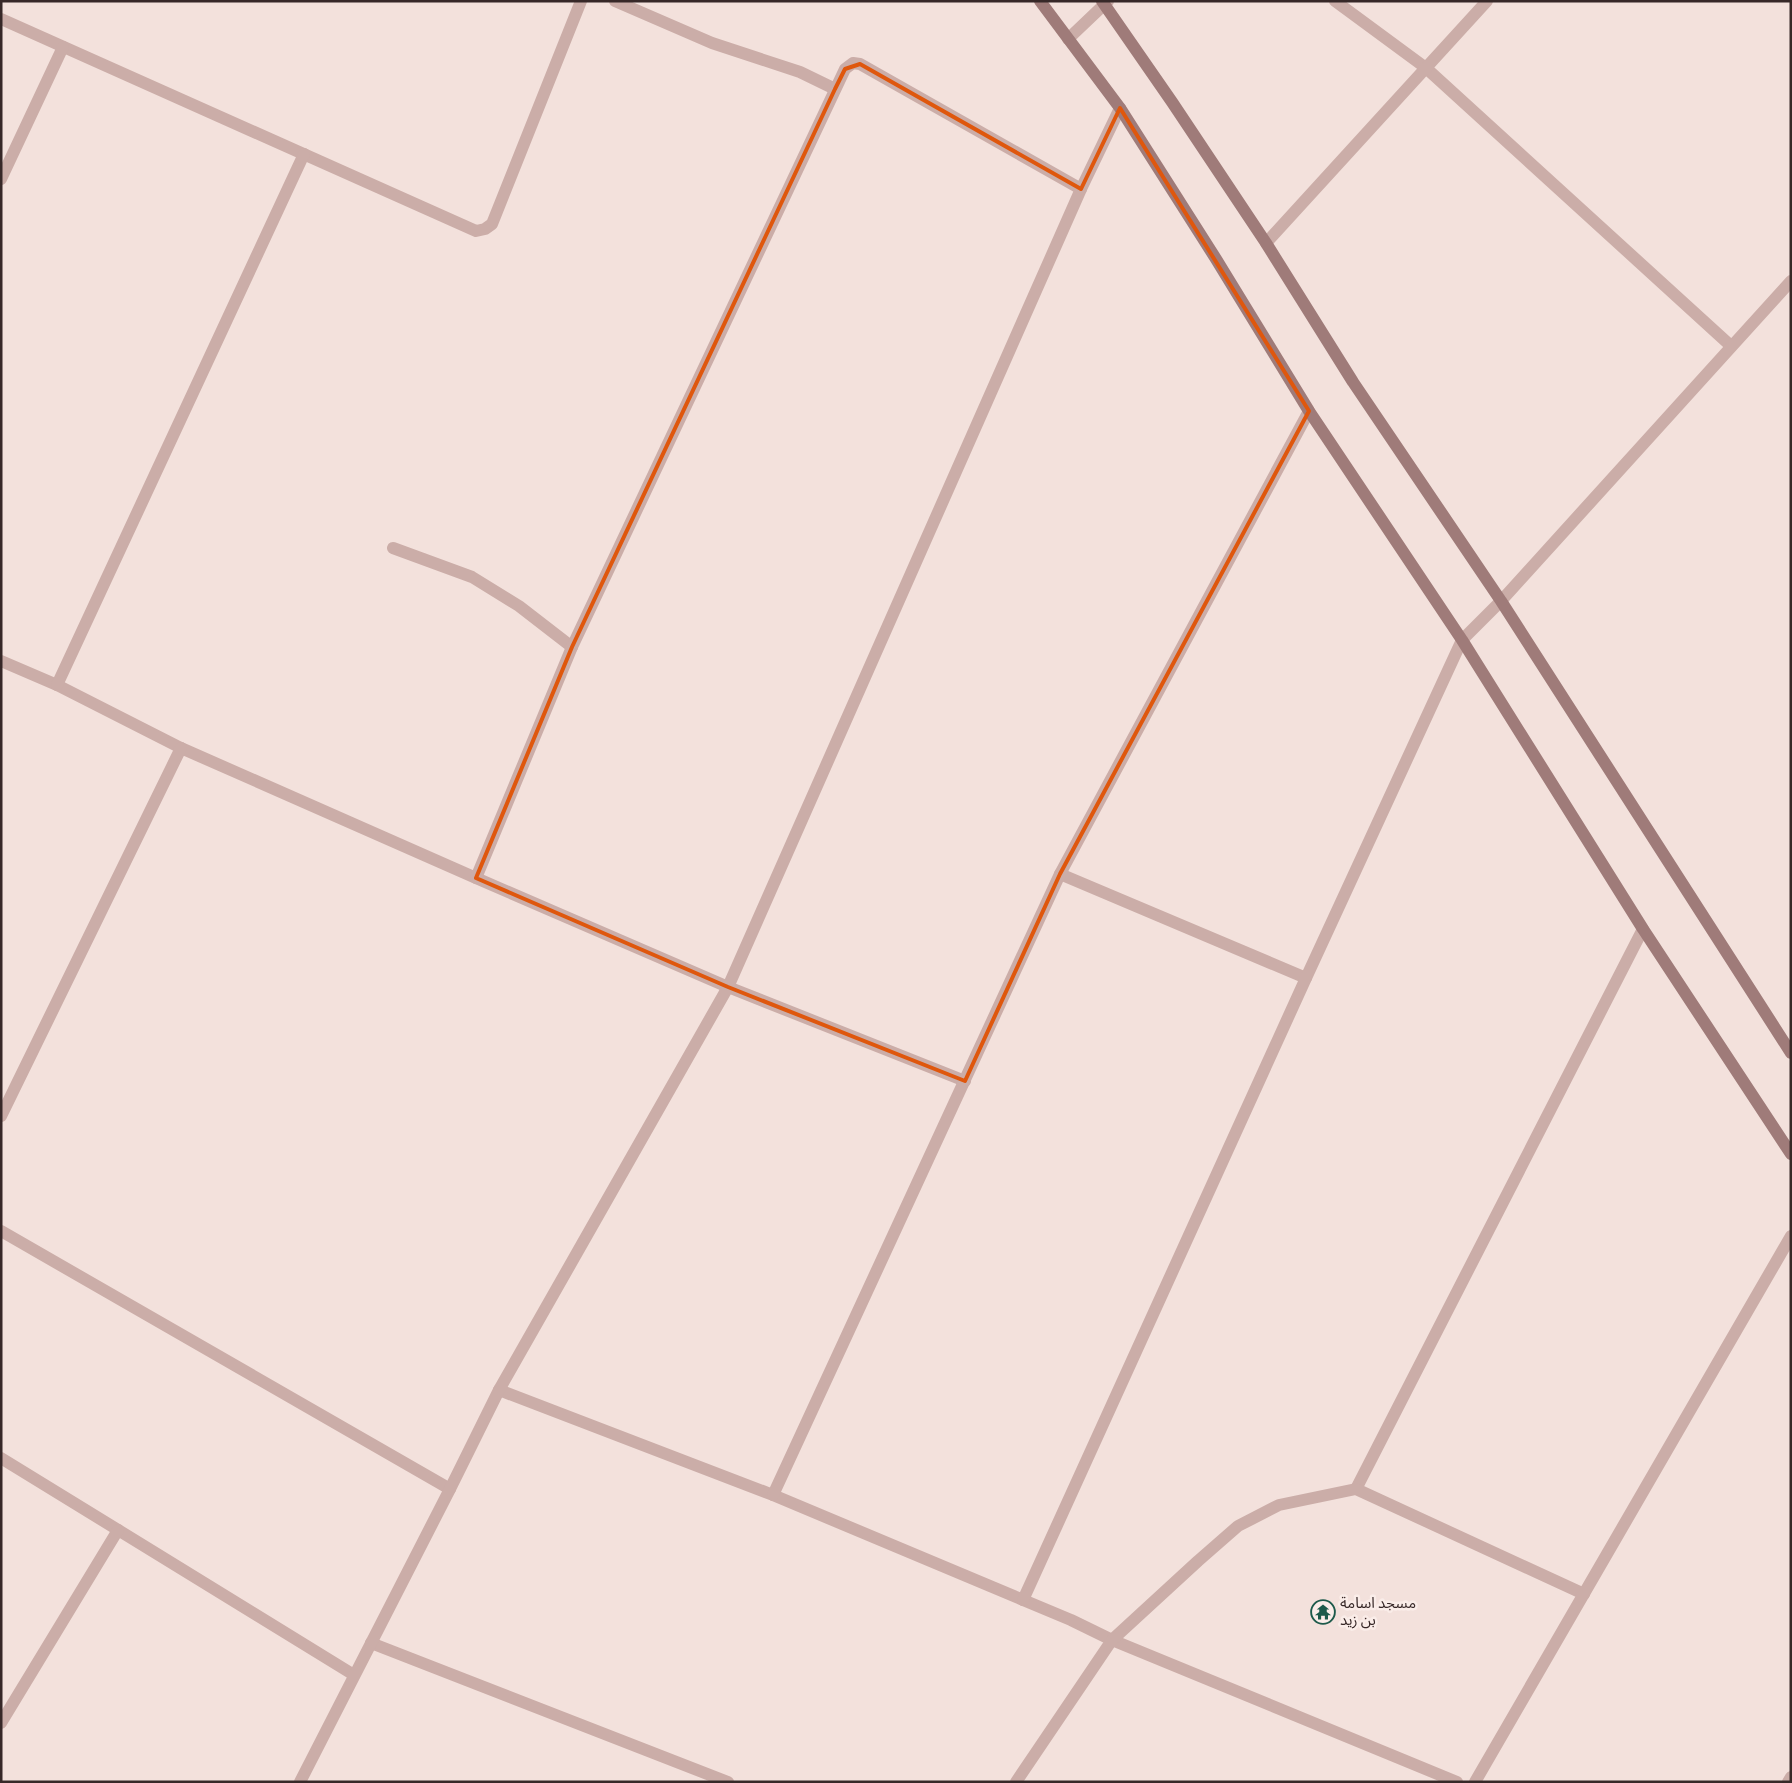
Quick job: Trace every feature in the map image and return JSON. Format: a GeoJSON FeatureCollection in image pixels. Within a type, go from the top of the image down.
{"type":"FeatureCollection","features":[{"type":"Feature","properties":{"kind":"main road"},"geometry":{"type":"LineString","coordinates":[[1040,1],[1120,108],[1216,259],[1308,411],[1462,640],[1643,929],[1791,1154]]}},
{"type":"Feature","properties":{"kind":"main road"},"geometry":{"type":"LineString","coordinates":[[1105,2],[1266,243],[1353,382],[1501,602],[1791,1053]]}},
{"type":"Feature","properties":{"kind":"street"},"geometry":{"type":"LineString","coordinates":[[1,19],[476,231],[489,227],[492,224],[581,1]]}},
{"type":"Feature","properties":{"kind":"street"},"geometry":{"type":"LineString","coordinates":[[615,1],[712,42],[800,72],[835,89]]}},
{"type":"Feature","properties":{"kind":"street"},"geometry":{"type":"LineString","coordinates":[[1335,1],[1426,68],[1731,346]]}},
{"type":"Feature","properties":{"kind":"street"},"geometry":{"type":"LineString","coordinates":[[1266,243],[1487,1]]}},
{"type":"Feature","properties":{"kind":"street"},"geometry":{"type":"LineString","coordinates":[[1068,39],[1105,2]]}},
{"type":"Feature","properties":{"kind":"street"},"geometry":{"type":"LineString","coordinates":[[1,179],[63,47]]}},
{"type":"Feature","properties":{"kind":"street"},"geometry":{"type":"LineString","coordinates":[[476,878],[572,647],[845,69],[853,63],[860,64],[1081,189]]}},
{"type":"Feature","properties":{"kind":"street"},"geometry":{"type":"LineString","coordinates":[[300,1782],[499,1390],[728,987],[1081,189],[1120,108]]}},
{"type":"Feature","properties":{"kind":"street"},"geometry":{"type":"LineString","coordinates":[[56,685],[304,154]]}},
{"type":"Feature","properties":{"kind":"street"},"geometry":{"type":"LineString","coordinates":[[1023,1600],[1462,640],[1501,602],[1791,281]]}},
{"type":"Feature","properties":{"kind":"street"},"geometry":{"type":"LineString","coordinates":[[773,1495],[1060,874],[1308,411]]}},
{"type":"Feature","properties":{"kind":"street"},"geometry":{"type":"LineString","coordinates":[[393,548],[472,577],[519,606],[572,647]]}},
{"type":"Feature","properties":{"kind":"street"},"geometry":{"type":"LineString","coordinates":[[1,662],[56,685],[181,748],[476,878],[728,987],[965,1081]]}},
{"type":"Feature","properties":{"kind":"street"},"geometry":{"type":"LineString","coordinates":[[1,1116],[181,748]]}},
{"type":"Feature","properties":{"kind":"street"},"geometry":{"type":"LineString","coordinates":[[1060,874],[1306,978]]}},
{"type":"Feature","properties":{"kind":"street"},"geometry":{"type":"LineString","coordinates":[[1356,1489],[1643,929]]}},
{"type":"Feature","properties":{"kind":"street"},"geometry":{"type":"LineString","coordinates":[[1,1231],[450,1489]]}},
{"type":"Feature","properties":{"kind":"street"},"geometry":{"type":"LineString","coordinates":[[1475,1782],[1791,1236]]}},
{"type":"Feature","properties":{"kind":"street"},"geometry":{"type":"LineString","coordinates":[[499,1390],[773,1495],[1023,1600],[1112,1640],[1457,1782]]}},
{"type":"Feature","properties":{"kind":"street"},"geometry":{"type":"LineString","coordinates":[[1,1458],[354,1675]]}},
{"type":"Feature","properties":{"kind":"street"},"geometry":{"type":"LineString","coordinates":[[1016,1782],[1112,1640],[1238,1526],[1279,1505],[1356,1489],[1584,1594]]}},
{"type":"Feature","properties":{"kind":"street"},"geometry":{"type":"LineString","coordinates":[[1,1723],[118,1530]]}},
{"type":"Feature","properties":{"kind":"street"},"geometry":{"type":"LineString","coordinates":[[370,1643],[728,1782]]}},
{"type":"Feature","properties":{"kind":"street"},"geometry":{"type":"LineString","coordinates":[[1788,1782],[1791,1777]]}},
{"type":"Feature","properties":{"kind":"highlighted area"},"geometry":{"type":"Polygon","coordinates":[[[860,64],[1081,189],[1120,108],[1309,411],[1060,874],[965,1081],[728,987],[476,878],[572,647],[835,89],[845,69],[860,64]]]}},
{"type":"Feature","properties":{"kind":"place","name":"مسجد اسامة بن زيد"},"geometry":{"type":"Point","coordinates":[1323,1612]}}]}
